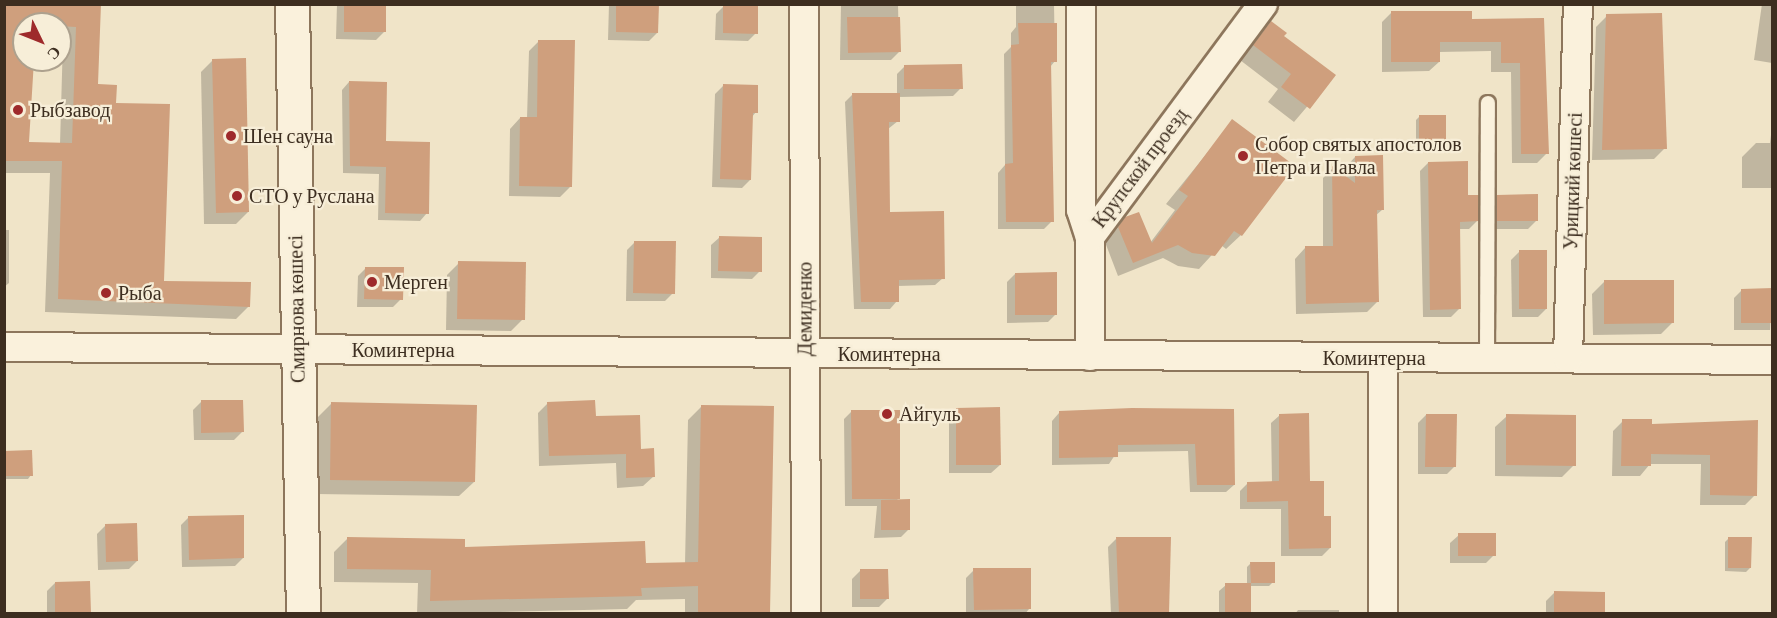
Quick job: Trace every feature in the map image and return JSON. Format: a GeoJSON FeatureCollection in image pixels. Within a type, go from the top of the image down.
{"type":"FeatureCollection","features":[{"type":"Feature","properties":{"kind":"street","name":"Смирнова көшесі"},"geometry":{"type":"LineString","coordinates":[[292,4],[303,614]]}},
{"type":"Feature","properties":{"kind":"street","name":"Демиденко"},"geometry":{"type":"LineString","coordinates":[[804,4],[806,614]]}},
{"type":"Feature","properties":{"kind":"street"},"geometry":{"type":"LineString","coordinates":[[1081,4],[1081,210],[1089,237]]}},
{"type":"Feature","properties":{"kind":"street","name":"Крупской проезд"},"geometry":{"type":"LineString","coordinates":[[1090,356],[1089,237],[1263,4]]}},
{"type":"Feature","properties":{"kind":"street","name":"Урицкий көшесі"},"geometry":{"type":"LineString","coordinates":[[1569,358],[1578,4]]}},
{"type":"Feature","properties":{"kind":"street","name":"Коминтерна"},"geometry":{"type":"LineString","coordinates":[[4,347],[1773,360]]}},
{"type":"Feature","properties":{"kind":"street"},"geometry":{"type":"LineString","coordinates":[[1383,358],[1383,614]]}},
{"type":"Feature","properties":{"kind":"lane"},"geometry":{"type":"LineString","coordinates":[[1487,359],[1488,103]]}},
{"type":"Feature","properties":{"kind":"building"},"geometry":{"type":"Polygon","coordinates":[[[4,4],[101,4],[98,84],[117,85],[116,103],[170,104],[164,281],[251,282],[250,307],[58,299],[62,161],[4,161],[4,4]],[[12,12],[12,72],[33,72],[29,142],[72,143],[76,27],[72,27],[72,12],[12,12]]]}},
{"type":"Feature","properties":{"kind":"building"},"geometry":{"type":"Polygon","coordinates":[[[344,4],[386,4],[386,32],[344,32],[344,4]]]}},
{"type":"Feature","properties":{"kind":"building"},"geometry":{"type":"Polygon","coordinates":[[[616,4],[659,4],[658,33],[616,32],[616,4]]]}},
{"type":"Feature","properties":{"kind":"building"},"geometry":{"type":"Polygon","coordinates":[[[723,4],[758,5],[758,34],[723,33],[723,4]]]}},
{"type":"Feature","properties":{"kind":"building"},"geometry":{"type":"Polygon","coordinates":[[[1391,11],[1472,11],[1472,19],[1544,18],[1549,154],[1521,154],[1520,63],[1501,63],[1501,42],[1440,42],[1440,62],[1391,62],[1391,11]]]}},
{"type":"Feature","properties":{"kind":"building"},"geometry":{"type":"Polygon","coordinates":[[[1662,13],[1667,149],[1602,150],[1606,14],[1662,13]]]}},
{"type":"Feature","properties":{"kind":"building"},"geometry":{"type":"Polygon","coordinates":[[[847,17],[900,17],[901,52],[848,53],[847,17]]]}},
{"type":"Feature","properties":{"kind":"building"},"geometry":{"type":"Polygon","coordinates":[[[1271,21],[1287,33],[1284,36],[1336,75],[1310,109],[1281,87],[1291,74],[1253,45],[1271,21]]]}},
{"type":"Feature","properties":{"kind":"building"},"geometry":{"type":"Polygon","coordinates":[[[1018,23],[1057,23],[1057,62],[1051,62],[1054,222],[1006,222],[1005,164],[1013,163],[1011,45],[1019,44],[1018,23]]]}},
{"type":"Feature","properties":{"kind":"building"},"geometry":{"type":"Polygon","coordinates":[[[538,40],[575,40],[572,187],[519,186],[520,117],[537,117],[538,40]]]}},
{"type":"Feature","properties":{"kind":"building","name":"Шен сауна"},"geometry":{"type":"Polygon","coordinates":[[[246,58],[249,212],[216,213],[212,59],[246,58]]]}},
{"type":"Feature","properties":{"kind":"building"},"geometry":{"type":"Polygon","coordinates":[[[962,64],[963,89],[904,89],[904,65],[962,64]]]}},
{"type":"Feature","properties":{"kind":"building"},"geometry":{"type":"Polygon","coordinates":[[[349,81],[387,82],[386,141],[430,142],[429,214],[385,213],[386,167],[350,166],[349,81]]]}},
{"type":"Feature","properties":{"kind":"building"},"geometry":{"type":"Polygon","coordinates":[[[723,84],[758,85],[758,113],[753,113],[751,180],[720,179],[723,84]]]}},
{"type":"Feature","properties":{"kind":"building"},"geometry":{"type":"Polygon","coordinates":[[[852,93],[900,93],[900,122],[889,122],[890,212],[944,211],[945,279],[899,280],[899,302],[861,302],[852,93]]]}},
{"type":"Feature","properties":{"kind":"building"},"geometry":{"type":"Polygon","coordinates":[[[1419,115],[1446,115],[1446,142],[1419,142],[1419,115]]]}},
{"type":"Feature","properties":{"kind":"building","name":"Собор святых апостолов Петра и Павла"},"geometry":{"type":"Polygon","coordinates":[[[1232,119],[1295,166],[1242,236],[1234,231],[1215,256],[1192,253],[1178,245],[1133,263],[1118,227],[1125,217],[1139,212],[1152,243],[1188,196],[1179,190],[1232,119]]]}},
{"type":"Feature","properties":{"kind":"building"},"geometry":{"type":"Polygon","coordinates":[[[1383,155],[1384,210],[1377,210],[1379,302],[1306,304],[1305,246],[1333,246],[1332,166],[1355,183],[1355,156],[1383,155]]]}},
{"type":"Feature","properties":{"kind":"building"},"geometry":{"type":"Polygon","coordinates":[[[1468,161],[1468,195],[1479,195],[1479,221],[1460,222],[1461,309],[1430,310],[1428,162],[1468,161]]]}},
{"type":"Feature","properties":{"kind":"building"},"geometry":{"type":"Polygon","coordinates":[[[1538,194],[1538,221],[1497,221],[1497,195],[1538,194]]]}},
{"type":"Feature","properties":{"kind":"building"},"geometry":{"type":"Polygon","coordinates":[[[719,236],[762,237],[762,272],[718,271],[719,236]]]}},
{"type":"Feature","properties":{"kind":"building"},"geometry":{"type":"Polygon","coordinates":[[[634,241],[676,241],[675,294],[633,293],[634,241]]]}},
{"type":"Feature","properties":{"kind":"building"},"geometry":{"type":"Polygon","coordinates":[[[1519,250],[1547,250],[1547,309],[1519,309],[1519,250]]]}},
{"type":"Feature","properties":{"kind":"building"},"geometry":{"type":"Polygon","coordinates":[[[458,261],[526,262],[525,320],[457,319],[458,261]]]}},
{"type":"Feature","properties":{"kind":"building"},"geometry":{"type":"Polygon","coordinates":[[[365,267],[404,267],[403,300],[364,299],[365,267]]]}},
{"type":"Feature","properties":{"kind":"building"},"geometry":{"type":"Polygon","coordinates":[[[1057,272],[1057,315],[1015,315],[1015,273],[1057,272]]]}},
{"type":"Feature","properties":{"kind":"building"},"geometry":{"type":"Polygon","coordinates":[[[1604,280],[1674,280],[1674,323],[1604,324],[1604,280]]]}},
{"type":"Feature","properties":{"kind":"building"},"geometry":{"type":"Polygon","coordinates":[[[1773,288],[1773,323],[1741,323],[1741,289],[1773,288]]]}},
{"type":"Feature","properties":{"kind":"building"},"geometry":{"type":"Polygon","coordinates":[[[201,400],[243,400],[244,432],[201,433],[201,400]]]}},
{"type":"Feature","properties":{"kind":"building"},"geometry":{"type":"Polygon","coordinates":[[[595,400],[596,416],[640,415],[641,449],[654,448],[655,477],[626,478],[626,454],[549,456],[547,402],[595,400]]]}},
{"type":"Feature","properties":{"kind":"building"},"geometry":{"type":"Polygon","coordinates":[[[331,402],[477,405],[475,482],[330,480],[331,402]]]}},
{"type":"Feature","properties":{"kind":"building"},"geometry":{"type":"Polygon","coordinates":[[[701,405],[774,406],[770,614],[698,614],[698,586],[641,588],[642,596],[430,601],[431,570],[347,569],[347,537],[465,539],[465,547],[645,541],[646,563],[698,562],[701,405]]]}},
{"type":"Feature","properties":{"kind":"building"},"geometry":{"type":"Polygon","coordinates":[[[1000,407],[1001,465],[956,465],[956,408],[1000,407]]]}},
{"type":"Feature","properties":{"kind":"building"},"geometry":{"type":"Polygon","coordinates":[[[1132,408],[1234,409],[1235,485],[1197,485],[1195,444],[1118,445],[1118,457],[1059,458],[1059,411],[1132,408]]]}},
{"type":"Feature","properties":{"kind":"building"},"geometry":{"type":"Polygon","coordinates":[[[851,410],[900,410],[900,499],[852,499],[851,410]]]}},
{"type":"Feature","properties":{"kind":"building"},"geometry":{"type":"Polygon","coordinates":[[[1309,413],[1310,481],[1324,481],[1324,516],[1331,516],[1331,548],[1289,549],[1288,501],[1247,502],[1247,482],[1279,481],[1279,414],[1309,413]]]}},
{"type":"Feature","properties":{"kind":"building"},"geometry":{"type":"Polygon","coordinates":[[[1426,414],[1457,414],[1456,467],[1425,467],[1426,414]]]}},
{"type":"Feature","properties":{"kind":"building"},"geometry":{"type":"Polygon","coordinates":[[[1506,414],[1576,415],[1576,466],[1506,465],[1506,414]]]}},
{"type":"Feature","properties":{"kind":"building"},"geometry":{"type":"Polygon","coordinates":[[[1622,419],[1652,419],[1652,424],[1758,420],[1757,496],[1710,495],[1710,455],[1651,454],[1651,466],[1621,466],[1622,419]]]}},
{"type":"Feature","properties":{"kind":"building"},"geometry":{"type":"Polygon","coordinates":[[[32,450],[33,476],[4,476],[4,451],[32,450]]]}},
{"type":"Feature","properties":{"kind":"building"},"geometry":{"type":"Polygon","coordinates":[[[910,499],[910,530],[881,530],[881,500],[910,499]]]}},
{"type":"Feature","properties":{"kind":"building"},"geometry":{"type":"Polygon","coordinates":[[[244,515],[244,558],[189,560],[188,516],[244,515]]]}},
{"type":"Feature","properties":{"kind":"building"},"geometry":{"type":"Polygon","coordinates":[[[137,523],[138,561],[106,562],[105,524],[137,523]]]}},
{"type":"Feature","properties":{"kind":"building"},"geometry":{"type":"Polygon","coordinates":[[[1458,533],[1496,533],[1496,556],[1458,556],[1458,533]]]}},
{"type":"Feature","properties":{"kind":"building"},"geometry":{"type":"Polygon","coordinates":[[[1116,537],[1171,537],[1169,614],[1119,614],[1116,537]]]}},
{"type":"Feature","properties":{"kind":"building"},"geometry":{"type":"Polygon","coordinates":[[[1728,537],[1752,537],[1751,568],[1728,568],[1728,537]]]}},
{"type":"Feature","properties":{"kind":"building"},"geometry":{"type":"Polygon","coordinates":[[[1250,562],[1275,562],[1275,583],[1251,583],[1250,562]]]}},
{"type":"Feature","properties":{"kind":"building"},"geometry":{"type":"Polygon","coordinates":[[[973,568],[1031,568],[1031,609],[974,610],[973,568]]]}},
{"type":"Feature","properties":{"kind":"building"},"geometry":{"type":"Polygon","coordinates":[[[860,569],[888,569],[889,599],[860,599],[860,569]]]}},
{"type":"Feature","properties":{"kind":"building"},"geometry":{"type":"Polygon","coordinates":[[[90,581],[91,614],[55,614],[55,582],[90,581]]]}},
{"type":"Feature","properties":{"kind":"building"},"geometry":{"type":"Polygon","coordinates":[[[1225,583],[1251,583],[1251,612],[1225,613],[1225,583]]]}},
{"type":"Feature","properties":{"kind":"building"},"geometry":{"type":"Polygon","coordinates":[[[1554,591],[1605,592],[1605,614],[1554,614],[1554,591]]]}},
{"type":"Feature","properties":{"kind":"place","name":"Рыбзавод"},"geometry":{"type":"Point","coordinates":[18,110]}},
{"type":"Feature","properties":{"kind":"place","name":"Шен сауна"},"geometry":{"type":"Point","coordinates":[231,136]}},
{"type":"Feature","properties":{"kind":"place","name":"Собор святых апостолов Петра и Павла"},"geometry":{"type":"Point","coordinates":[1243,156]}},
{"type":"Feature","properties":{"kind":"place","name":"СТО у Руслана"},"geometry":{"type":"Point","coordinates":[237,196]}},
{"type":"Feature","properties":{"kind":"place","name":"Мерген"},"geometry":{"type":"Point","coordinates":[372,282]}},
{"type":"Feature","properties":{"kind":"place","name":"Рыба"},"geometry":{"type":"Point","coordinates":[106,293]}},
{"type":"Feature","properties":{"kind":"place","name":"Айгуль"},"geometry":{"type":"Point","coordinates":[887,414]}}]}
